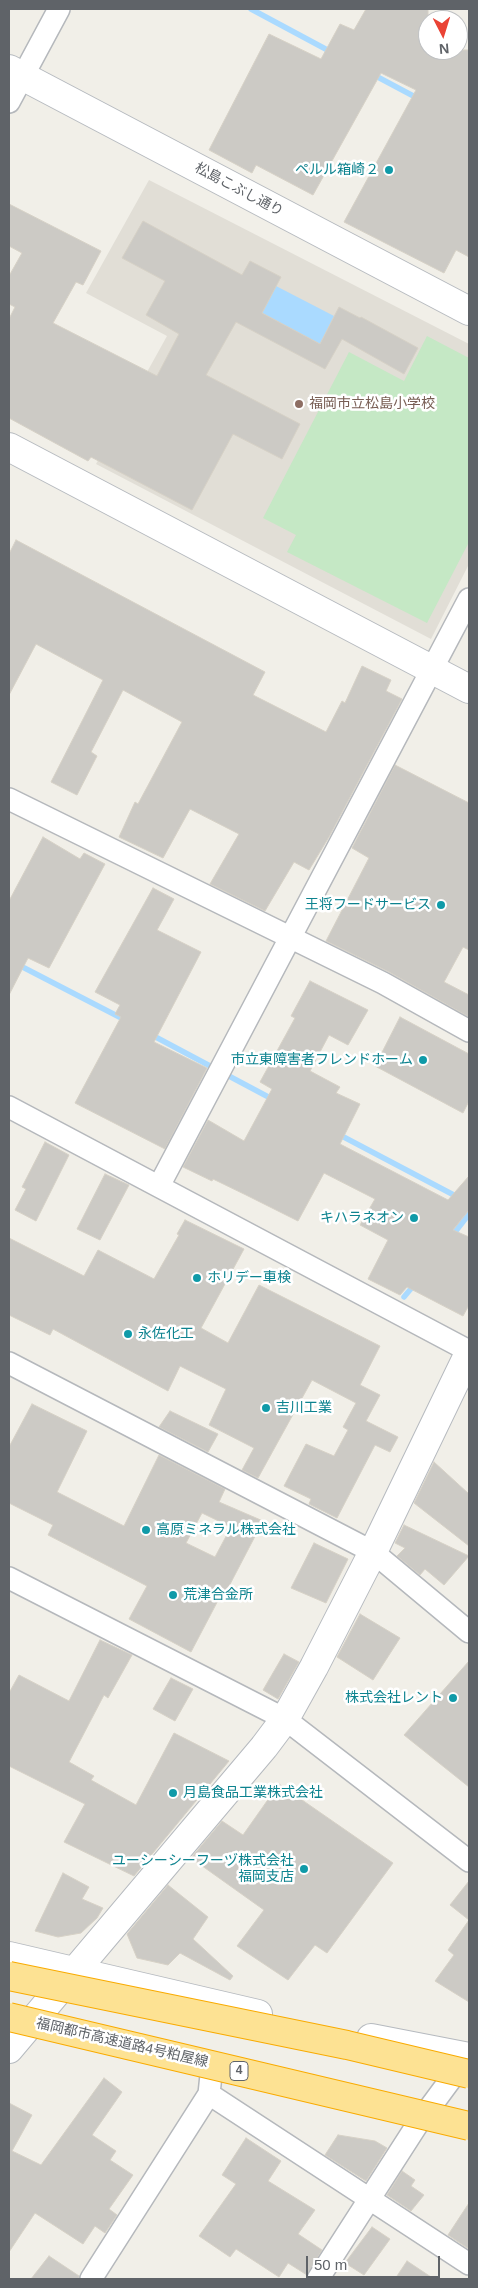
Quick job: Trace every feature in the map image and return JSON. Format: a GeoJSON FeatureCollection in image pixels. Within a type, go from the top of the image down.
{"type":"FeatureCollection","features":[{"type":"Feature","properties":{"kind":"highway"},"geometry":{"type":"LineString","coordinates":[[9,1976],[347,2045],[469,2060]]}},
{"type":"Feature","properties":{"kind":"highway","name":"福岡都市高速道路4号粕屋線"},"geometry":{"type":"LineString","coordinates":[[9,1991],[344,2057],[469,2086]]}},
{"type":"Feature","properties":{"kind":"highway","name":"福岡都市高速道路4号粕屋線"},"geometry":{"type":"LineString","coordinates":[[12,2033],[469,2126]]}},
{"type":"Feature","properties":{"kind":"highway"},"geometry":{"type":"LineString","coordinates":[[417,2112],[469,2110]]}},
{"type":"Feature","properties":{"kind":"street"},"geometry":{"type":"LineString","coordinates":[[9,102],[16,72],[59,9]]}},
{"type":"Feature","properties":{"kind":"street","name":"松島こぶし通り"},"geometry":{"type":"LineString","coordinates":[[16,72],[469,311]]}},
{"type":"Feature","properties":{"kind":"street"},"geometry":{"type":"LineString","coordinates":[[9,447],[469,689]]}},
{"type":"Feature","properties":{"kind":"street"},"geometry":{"type":"LineString","coordinates":[[159,1186],[469,599]]}},
{"type":"Feature","properties":{"kind":"street"},"geometry":{"type":"LineString","coordinates":[[9,799],[384,983],[469,1031]]}},
{"type":"Feature","properties":{"kind":"street"},"geometry":{"type":"LineString","coordinates":[[9,1108],[469,1352],[373,1552],[314,1667],[284,1719],[258,1754],[75,1970],[12,2033]]}},
{"type":"Feature","properties":{"kind":"street"},"geometry":{"type":"LineString","coordinates":[[9,1363],[373,1552],[469,1632]]}},
{"type":"Feature","properties":{"kind":"street"},"geometry":{"type":"LineString","coordinates":[[9,1578],[284,1719],[469,1861]]}},
{"type":"Feature","properties":{"kind":"street"},"geometry":{"type":"LineString","coordinates":[[9,1956],[469,2060]]}},
{"type":"Feature","properties":{"kind":"street"},"geometry":{"type":"LineString","coordinates":[[12,2033],[210,2085],[417,2112],[469,2136]]}},
{"type":"Feature","properties":{"kind":"street"},"geometry":{"type":"LineString","coordinates":[[318,2279],[370,2197],[417,2112],[469,2060]]}},
{"type":"Feature","properties":{"kind":"street"},"geometry":{"type":"LineString","coordinates":[[210,2085],[469,2264]]}},
{"type":"Feature","properties":{"kind":"street"},"geometry":{"type":"LineString","coordinates":[[91,2279],[210,2085]]}},
{"type":"Feature","properties":{"kind":"shaded area","name":"福岡市立松島小学校"},"geometry":{"type":"Polygon","coordinates":[[[149,180],[469,344],[469,564],[431,639],[96,464],[167,336],[86,293],[149,180]]]}},
{"type":"Feature","properties":{"kind":"green space"},"geometry":{"type":"Polygon","coordinates":[[[427,336],[469,358],[469,542],[427,623],[287,552],[296,535],[263,518],[349,352],[404,381],[427,336]]]}},
{"type":"Feature","properties":{"kind":"water"},"geometry":{"type":"Polygon","coordinates":[[[276,286],[334,316],[320,344],[262,313],[276,286]]]}},
{"type":"Feature","properties":{"kind":"building"},"geometry":{"type":"Polygon","coordinates":[[[366,9],[428,9],[418,10],[418,60],[468,60],[469,50],[469,257],[456,250],[444,273],[344,222],[416,90],[381,73],[313,195],[256,165],[252,173],[209,150],[269,34],[321,59],[340,24],[354,30],[366,9]]]}},
{"type":"Feature","properties":{"kind":"building"},"geometry":{"type":"Polygon","coordinates":[[[9,204],[101,251],[83,285],[76,282],[53,323],[157,376],[179,334],[146,315],[165,281],[122,258],[143,221],[242,275],[250,261],[281,277],[262,313],[320,344],[339,307],[418,348],[404,374],[342,339],[325,369],[236,322],[206,375],[300,424],[282,459],[233,434],[192,510],[91,457],[88,461],[9,418],[9,319],[15,307],[9,304],[9,276],[22,253],[9,246],[9,204]]]}},
{"type":"Feature","properties":{"kind":"building"},"geometry":{"type":"Polygon","coordinates":[[[16,540],[265,672],[253,695],[326,732],[342,701],[345,703],[362,666],[391,680],[386,691],[402,699],[329,837],[309,870],[294,862],[265,911],[210,884],[239,834],[190,809],[163,858],[119,837],[135,802],[138,804],[182,722],[123,690],[91,752],[97,756],[77,795],[51,782],[103,680],[36,644],[9,695],[9,554],[16,540]]]}},
{"type":"Feature","properties":{"kind":"building"},"geometry":{"type":"Polygon","coordinates":[[[395,765],[469,803],[469,950],[463,947],[444,982],[469,995],[469,1017],[389,972],[326,941],[369,858],[352,848],[395,765]]]}},
{"type":"Feature","properties":{"kind":"building"},"geometry":{"type":"Polygon","coordinates":[[[43,837],[80,859],[84,853],[105,864],[49,968],[28,958],[9,995],[9,901],[43,837]]]}},
{"type":"Feature","properties":{"kind":"building"},"geometry":{"type":"Polygon","coordinates":[[[153,888],[174,899],[157,930],[201,952],[154,1042],[207,1068],[165,1149],[75,1103],[121,1017],[115,1014],[120,1005],[95,992],[153,888]]]}},
{"type":"Feature","properties":{"kind":"building"},"geometry":{"type":"Polygon","coordinates":[[[310,981],[368,1010],[348,1045],[329,1035],[310,1071],[340,1087],[336,1093],[360,1104],[340,1144],[448,1200],[469,1176],[469,1210],[453,1230],[469,1237],[469,1305],[463,1316],[407,1287],[400,1295],[368,1279],[388,1240],[360,1225],[375,1199],[324,1173],[298,1221],[213,1179],[212,1181],[183,1167],[208,1120],[244,1141],[272,1089],[260,1082],[295,1018],[291,1016],[310,981]]]}},
{"type":"Feature","properties":{"kind":"building","name":"市立東障害者フレンドホーム"},"geometry":{"type":"Polygon","coordinates":[[[400,1017],[469,1054],[469,1101],[463,1113],[375,1066],[400,1017]]]}},
{"type":"Feature","properties":{"kind":"building"},"geometry":{"type":"Polygon","coordinates":[[[45,1142],[69,1155],[36,1221],[15,1210],[26,1189],[22,1187],[45,1142]]]}},
{"type":"Feature","properties":{"kind":"building"},"geometry":{"type":"Polygon","coordinates":[[[105,1174],[129,1185],[100,1240],[77,1229],[105,1174]]]}},
{"type":"Feature","properties":{"kind":"building"},"geometry":{"type":"Polygon","coordinates":[[[185,1220],[244,1249],[201,1328],[228,1343],[259,1285],[380,1346],[360,1385],[380,1395],[366,1421],[398,1437],[390,1452],[375,1445],[337,1518],[309,1504],[311,1499],[284,1486],[306,1444],[334,1456],[348,1430],[343,1427],[356,1403],[312,1380],[258,1478],[242,1470],[254,1448],[209,1425],[226,1389],[180,1366],[168,1391],[53,1329],[50,1335],[9,1315],[9,1238],[84,1276],[98,1250],[154,1279],[179,1235],[177,1234],[185,1220]]]}},
{"type":"Feature","properties":{"kind":"building"},"geometry":{"type":"Polygon","coordinates":[[[32,1404],[87,1431],[57,1492],[124,1526],[159,1455],[225,1489],[219,1502],[263,1521],[226,1592],[223,1591],[191,1652],[129,1619],[147,1586],[48,1535],[53,1525],[9,1503],[9,1447],[32,1404]],[[202,1513],[186,1543],[215,1557],[231,1527],[202,1513]]]}},
{"type":"Feature","properties":{"kind":"building","name":"吉川工業"},"geometry":{"type":"Polygon","coordinates":[[[170,1411],[218,1434],[208,1452],[159,1427],[170,1411]]]}},
{"type":"Feature","properties":{"kind":"building"},"geometry":{"type":"Polygon","coordinates":[[[434,1462],[469,1494],[469,1546],[414,1503],[434,1462]]]}},
{"type":"Feature","properties":{"kind":"building"},"geometry":{"type":"Polygon","coordinates":[[[404,1525],[469,1556],[444,1585],[425,1569],[420,1575],[397,1556],[405,1548],[395,1543],[404,1525]]]}},
{"type":"Feature","properties":{"kind":"building"},"geometry":{"type":"Polygon","coordinates":[[[314,1543],[348,1559],[326,1603],[291,1588],[314,1543]]]}},
{"type":"Feature","properties":{"kind":"building"},"geometry":{"type":"Polygon","coordinates":[[[360,1614],[400,1638],[373,1680],[337,1657],[360,1614]]]}},
{"type":"Feature","properties":{"kind":"building"},"geometry":{"type":"Polygon","coordinates":[[[100,1640],[132,1655],[108,1698],[104,1695],[69,1762],[94,1776],[91,1780],[136,1805],[174,1733],[229,1761],[134,1876],[64,1842],[85,1804],[9,1766],[9,1693],[19,1675],[69,1701],[100,1640]]]}},
{"type":"Feature","properties":{"kind":"building"},"geometry":{"type":"Polygon","coordinates":[[[284,1654],[299,1662],[278,1699],[263,1690],[284,1654]]]}},
{"type":"Feature","properties":{"kind":"building","name":"株式会社レント"},"geometry":{"type":"Polygon","coordinates":[[[469,1661],[469,1787],[404,1735],[469,1661]]]}},
{"type":"Feature","properties":{"kind":"building"},"geometry":{"type":"Polygon","coordinates":[[[171,1678],[193,1689],[175,1721],[153,1709],[171,1678]]]}},
{"type":"Feature","properties":{"kind":"building","name":"ユーシーシーフーヅ株式会社 福岡支店"},"geometry":{"type":"Polygon","coordinates":[[[279,1784],[393,1863],[327,1953],[315,1945],[288,1980],[237,1946],[264,1910],[191,1858],[222,1821],[243,1835],[279,1784]]]}},
{"type":"Feature","properties":{"kind":"building"},"geometry":{"type":"Polygon","coordinates":[[[63,1873],[89,1887],[82,1899],[103,1908],[97,1918],[81,1933],[58,1937],[35,1931],[63,1873]]]}},
{"type":"Feature","properties":{"kind":"building"},"geometry":{"type":"Polygon","coordinates":[[[469,1881],[469,1920],[450,1905],[469,1881]]]}},
{"type":"Feature","properties":{"kind":"building"},"geometry":{"type":"Polygon","coordinates":[[[168,1885],[208,1917],[193,1939],[233,1976],[230,1980],[180,1953],[168,1965],[137,1958],[127,1934],[168,1885]]]}},
{"type":"Feature","properties":{"kind":"building"},"geometry":{"type":"Polygon","coordinates":[[[469,1920],[469,2002],[435,1981],[454,1955],[448,1950],[469,1920]]]}},
{"type":"Feature","properties":{"kind":"building"},"geometry":{"type":"Polygon","coordinates":[[[104,2078],[122,2092],[92,2135],[116,2151],[110,2160],[133,2175],[109,2209],[117,2215],[105,2233],[95,2226],[83,2244],[35,2213],[9,2252],[9,2103],[32,2115],[12,2151],[41,2165],[104,2078]]]}},
{"type":"Feature","properties":{"kind":"building"},"geometry":{"type":"Polygon","coordinates":[[[338,2135],[375,2141],[387,2148],[366,2181],[325,2155],[338,2135]]]}},
{"type":"Feature","properties":{"kind":"building"},"geometry":{"type":"Polygon","coordinates":[[[246,2138],[281,2161],[268,2181],[315,2210],[298,2234],[322,2250],[307,2275],[288,2263],[279,2277],[236,2249],[230,2257],[199,2236],[236,2184],[222,2175],[246,2138]]]}},
{"type":"Feature","properties":{"kind":"building"},"geometry":{"type":"Polygon","coordinates":[[[402,2171],[415,2180],[411,2186],[424,2195],[411,2211],[387,2195],[402,2171]]]}},
{"type":"Feature","properties":{"kind":"building"},"geometry":{"type":"Polygon","coordinates":[[[469,2203],[469,2249],[448,2235],[469,2203]]]}},
{"type":"Feature","properties":{"kind":"building"},"geometry":{"type":"Polygon","coordinates":[[[372,2227],[390,2239],[364,2275],[345,2263],[372,2227]]]}},
{"type":"Feature","properties":{"kind":"building"},"geometry":{"type":"Polygon","coordinates":[[[49,2256],[79,2276],[79,2279],[31,2279],[49,2256]]]}},
{"type":"Feature","properties":{"kind":"building"},"geometry":{"type":"Polygon","coordinates":[[[407,2261],[434,2279],[395,2279],[407,2261]]]}},
{"type":"Feature","properties":{"kind":"waterway"},"geometry":{"type":"LineString","coordinates":[[251,9],[333,53]]}},
{"type":"Feature","properties":{"kind":"waterway"},"geometry":{"type":"LineString","coordinates":[[372,74],[419,99]]}},
{"type":"Feature","properties":{"kind":"waterway"},"geometry":{"type":"LineString","coordinates":[[9,960],[127,1021]]}},
{"type":"Feature","properties":{"kind":"waterway"},"geometry":{"type":"LineString","coordinates":[[150,1034],[274,1100]]}},
{"type":"Feature","properties":{"kind":"waterway"},"geometry":{"type":"LineString","coordinates":[[338,1134],[469,1203]]}},
{"type":"Feature","properties":{"kind":"waterway"},"geometry":{"type":"LineString","coordinates":[[452,1236],[469,1214]]}},
{"type":"Feature","properties":{"kind":"waterway"},"geometry":{"type":"LineString","coordinates":[[404,1297],[414,1285]]}},
{"type":"Feature","properties":{"kind":"place","name":"ペルル箱崎２"},"geometry":{"type":"Point","coordinates":[389,170]}},
{"type":"Feature","properties":{"kind":"place","name":"福岡市立松島小学校"},"geometry":{"type":"Point","coordinates":[299,404]}},
{"type":"Feature","properties":{"kind":"place","name":"王将フードサービス"},"geometry":{"type":"Point","coordinates":[441,905]}},
{"type":"Feature","properties":{"kind":"place","name":"市立東障害者フレンドホーム"},"geometry":{"type":"Point","coordinates":[423,1060]}},
{"type":"Feature","properties":{"kind":"place","name":"キハラネオン"},"geometry":{"type":"Point","coordinates":[414,1218]}},
{"type":"Feature","properties":{"kind":"place","name":"ホリデー車検"},"geometry":{"type":"Point","coordinates":[197,1278]}},
{"type":"Feature","properties":{"kind":"place","name":"永佐化工"},"geometry":{"type":"Point","coordinates":[128,1334]}},
{"type":"Feature","properties":{"kind":"place","name":"吉川工業"},"geometry":{"type":"Point","coordinates":[266,1408]}},
{"type":"Feature","properties":{"kind":"place","name":"高原ミネラル株式会社"},"geometry":{"type":"Point","coordinates":[146,1530]}},
{"type":"Feature","properties":{"kind":"place","name":"荒津合金所"},"geometry":{"type":"Point","coordinates":[173,1595]}},
{"type":"Feature","properties":{"kind":"place","name":"株式会社レント"},"geometry":{"type":"Point","coordinates":[453,1698]}},
{"type":"Feature","properties":{"kind":"place","name":"月島食品工業株式会社"},"geometry":{"type":"Point","coordinates":[173,1793]}},
{"type":"Feature","properties":{"kind":"place","name":"ユーシーシーフーヅ株式会社 福岡支店"},"geometry":{"type":"Point","coordinates":[304,1869]}}]}
